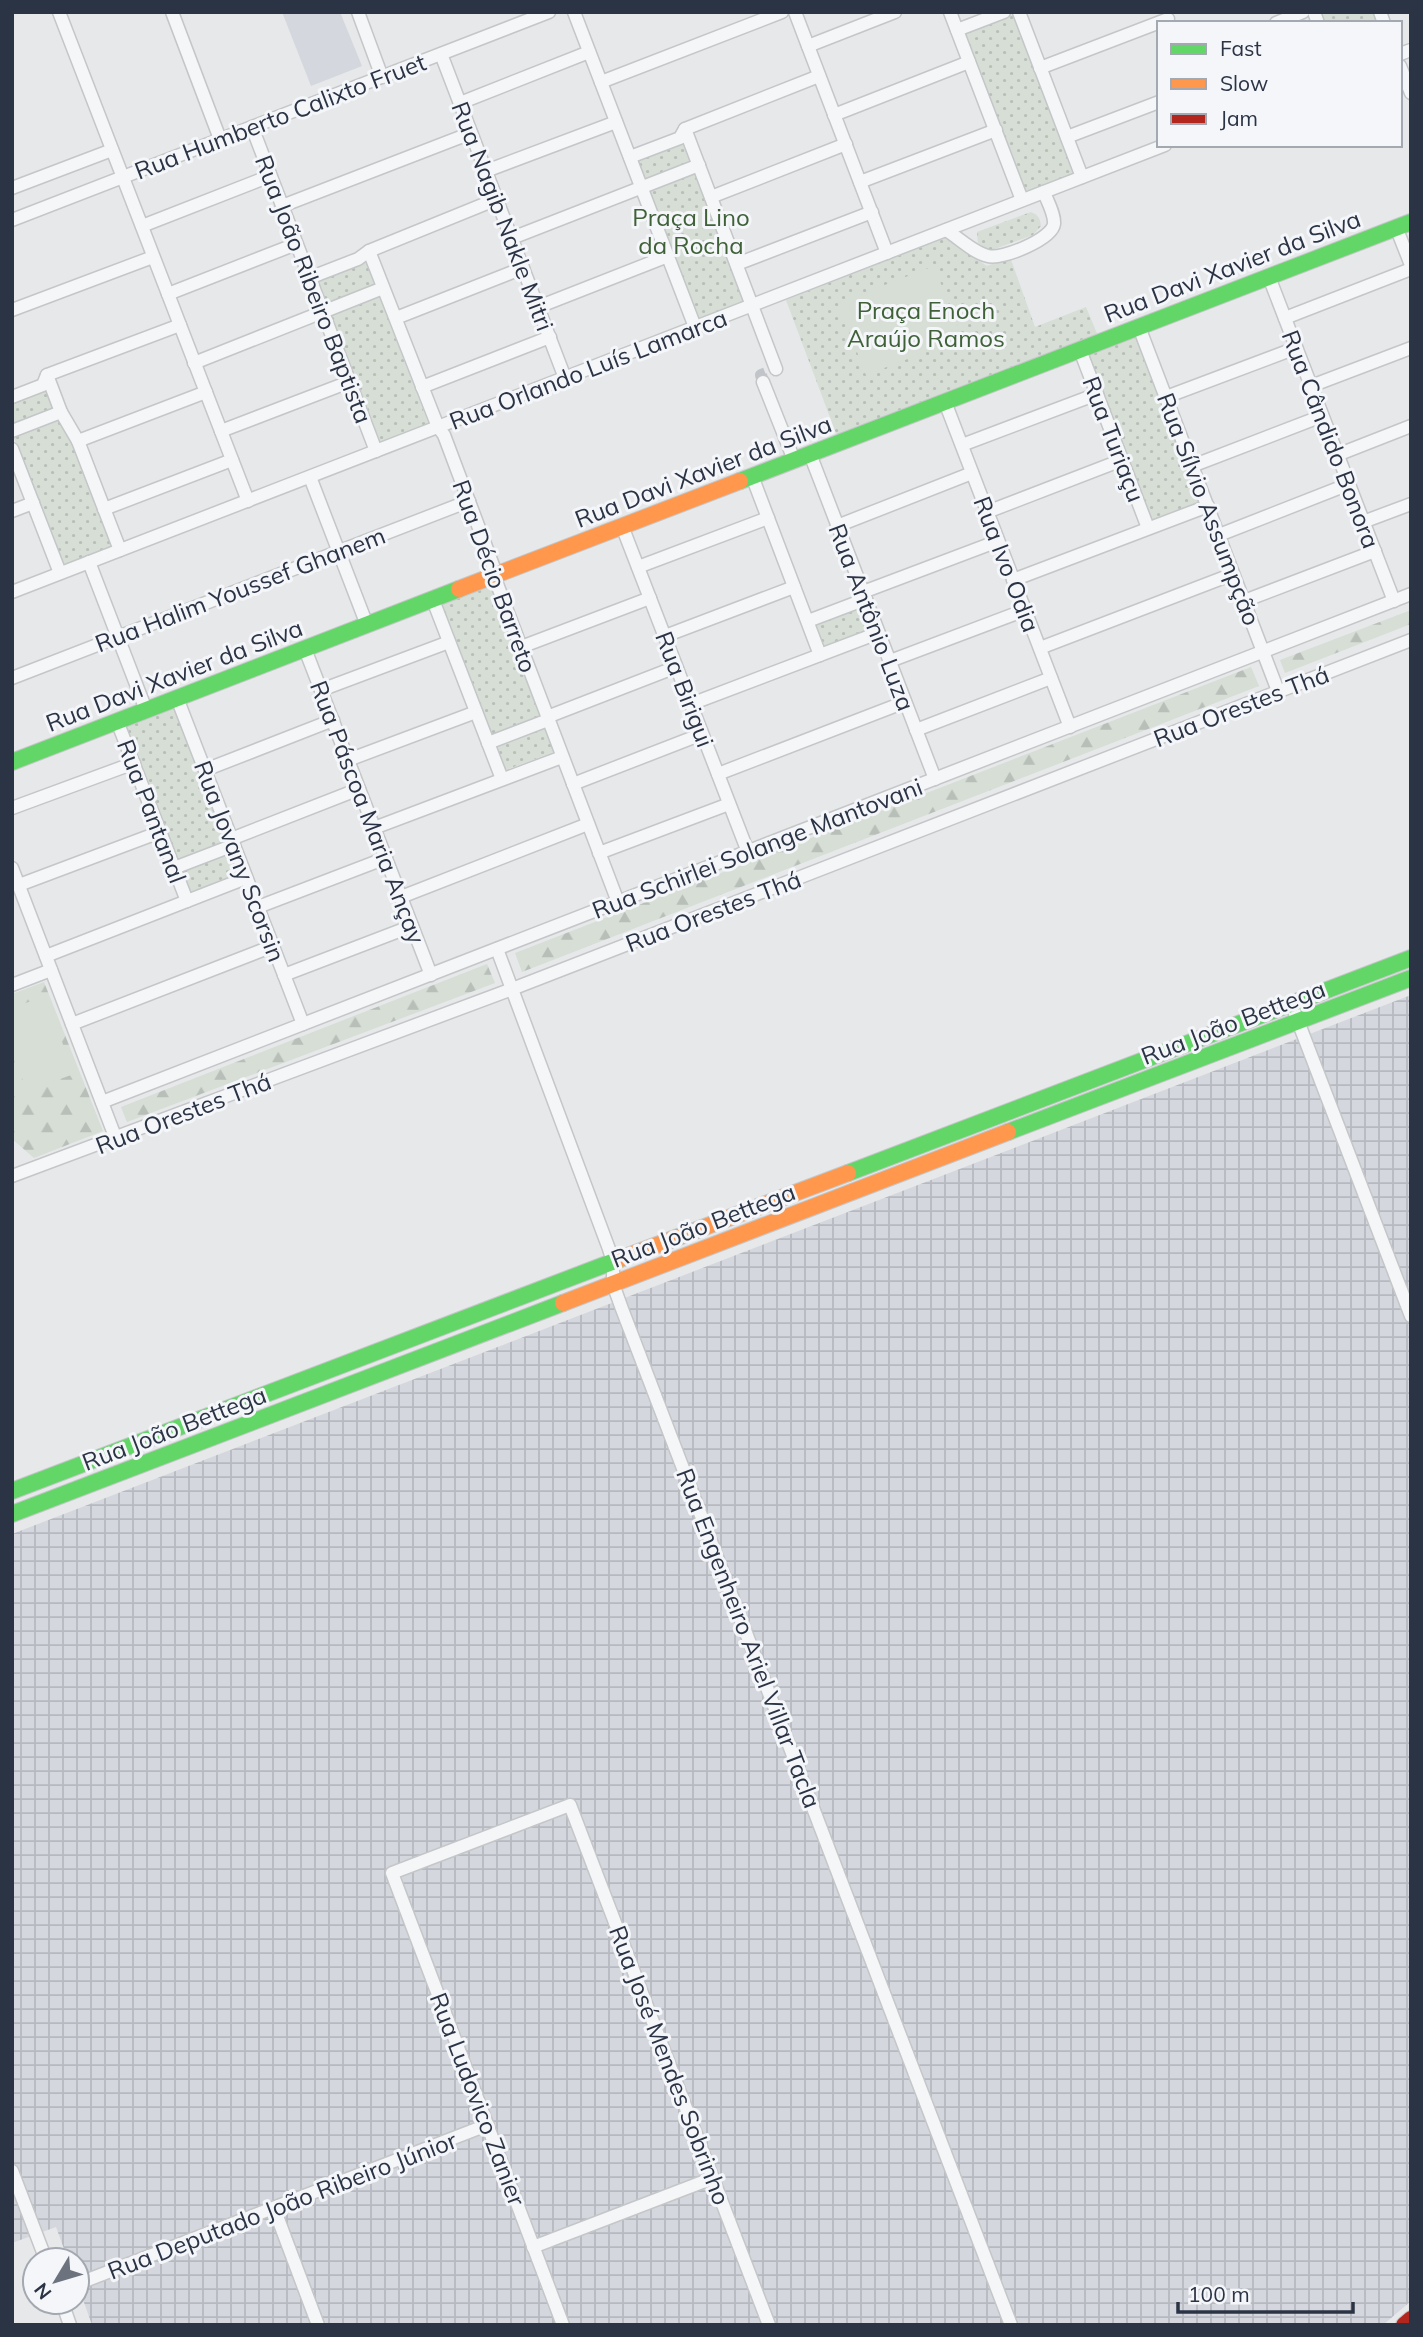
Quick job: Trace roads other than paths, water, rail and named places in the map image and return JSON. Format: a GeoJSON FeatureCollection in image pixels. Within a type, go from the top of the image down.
{"type":"FeatureCollection","features":[{"type":"Feature","properties":{"kind":"main road","name":"Rua Davi Xavier da Silva"},"geometry":{"type":"LineString","coordinates":[[12,762],[1404,225]]}},
{"type":"Feature","properties":{"kind":"main road","name":"Rua João Bettega"},"geometry":{"type":"LineString","coordinates":[[12,1491],[1411,958]]}},
{"type":"Feature","properties":{"kind":"main road","name":"Rua João Bettega"},"geometry":{"type":"LineString","coordinates":[[12,1514],[1411,978]]}},
{"type":"Feature","properties":{"kind":"main road"},"geometry":{"type":"LineString","coordinates":[[955,1131],[961,1150]]}},
{"type":"Feature","properties":{"kind":"main road"},"geometry":{"type":"LineString","coordinates":[[191,1423],[199,1443]]}},
{"type":"Feature","properties":{"kind":"main road"},"geometry":{"type":"LineString","coordinates":[[166,1432],[174,1452]]}},
{"type":"Feature","properties":{"kind":"main road"},"geometry":{"type":"LineString","coordinates":[[1404,2325],[1411,2319]]}},
{"type":"Feature","properties":{"kind":"street"},"geometry":{"type":"LineString","coordinates":[[59,12],[248,501]]}},
{"type":"Feature","properties":{"kind":"street"},"geometry":{"type":"LineString","coordinates":[[172,12],[220,139]]}},
{"type":"Feature","properties":{"kind":"street"},"geometry":{"type":"LineString","coordinates":[[358,12],[382,77]]}},
{"type":"Feature","properties":{"kind":"street","name":"Rua Humberto Calixto Fruet"},"geometry":{"type":"LineString","coordinates":[[12,220],[549,12]]}},
{"type":"Feature","properties":{"kind":"street"},"geometry":{"type":"LineString","coordinates":[[574,12],[695,327]]}},
{"type":"Feature","properties":{"kind":"street"},"geometry":{"type":"LineString","coordinates":[[601,82],[782,12]]}},
{"type":"Feature","properties":{"kind":"street"},"geometry":{"type":"LineString","coordinates":[[795,12],[887,253]]}},
{"type":"Feature","properties":{"kind":"street"},"geometry":{"type":"LineString","coordinates":[[808,46],[895,12]]}},
{"type":"Feature","properties":{"kind":"street"},"geometry":{"type":"LineString","coordinates":[[950,12],[1022,200]]}},
{"type":"Feature","properties":{"kind":"street"},"geometry":{"type":"LineString","coordinates":[[957,30],[1004,12]]}},
{"type":"Feature","properties":{"kind":"street"},"geometry":{"type":"LineString","coordinates":[[1019,12],[1082,177]]}},
{"type":"Feature","properties":{"kind":"street"},"geometry":{"type":"LineString","coordinates":[[1281,21],[1303,12]]}},
{"type":"Feature","properties":{"kind":"street"},"geometry":{"type":"LineString","coordinates":[[1040,68],[1157,22]]}},
{"type":"Feature","properties":{"kind":"street"},"geometry":{"type":"LineString","coordinates":[[460,103],[589,52]]}},
{"type":"Feature","properties":{"kind":"street","name":"Rua Nagib Nakle Mitri"},"geometry":{"type":"LineString","coordinates":[[441,54],[565,378]]}},
{"type":"Feature","properties":{"kind":"street"},"geometry":{"type":"LineString","coordinates":[[834,115],[969,62]]}},
{"type":"Feature","properties":{"kind":"street"},"geometry":{"type":"LineString","coordinates":[[1402,71],[1411,93]]}},
{"type":"Feature","properties":{"kind":"street"},"geometry":{"type":"LineString","coordinates":[[630,157],[680,138],[685,129],[820,76]]}},
{"type":"Feature","properties":{"kind":"street"},"geometry":{"type":"LineString","coordinates":[[1067,137],[1157,103]]}},
{"type":"Feature","properties":{"kind":"street"},"geometry":{"type":"LineString","coordinates":[[486,171],[616,122]]}},
{"type":"Feature","properties":{"kind":"street","name":"Rua João Ribeiro Baptista"},"geometry":{"type":"LineString","coordinates":[[252,127],[376,451]]}},
{"type":"Feature","properties":{"kind":"street"},"geometry":{"type":"LineString","coordinates":[[685,129],[776,369]]}},
{"type":"Feature","properties":{"kind":"street"},"geometry":{"type":"LineString","coordinates":[[860,182],[996,131]]}},
{"type":"Feature","properties":{"kind":"street"},"geometry":{"type":"LineString","coordinates":[[282,205],[471,133]]}},
{"type":"Feature","properties":{"kind":"street"},"geometry":{"type":"LineString","coordinates":[[711,197],[846,144]]}},
{"type":"Feature","properties":{"kind":"street","name":"Rua Orlando Luís Lamarca"},"geometry":{"type":"LineString","coordinates":[[12,592],[1160,147]]}},
{"type":"Feature","properties":{"kind":"street"},"geometry":{"type":"LineString","coordinates":[[12,188],[112,150]]}},
{"type":"Feature","properties":{"kind":"street"},"geometry":{"type":"LineString","coordinates":[[512,238],[699,165]]}},
{"type":"Feature","properties":{"kind":"street"},"geometry":{"type":"LineString","coordinates":[[142,226],[271,176]]}},
{"type":"Feature","properties":{"kind":"street"},"geometry":{"type":"LineString","coordinates":[[946,230],[992,257],[1039,241],[1052,231],[1054,225],[1044,192]]}},
{"type":"Feature","properties":{"kind":"street"},"geometry":{"type":"LineString","coordinates":[[309,278],[496,199]]}},
{"type":"Feature","properties":{"kind":"street"},"geometry":{"type":"LineString","coordinates":[[737,264],[872,212]]}},
{"type":"Feature","properties":{"kind":"street"},"geometry":{"type":"LineString","coordinates":[[1284,318],[1411,267],[1404,225]]}},
{"type":"Feature","properties":{"kind":"street"},"geometry":{"type":"LineString","coordinates":[[167,294],[296,244]]}},
{"type":"Feature","properties":{"kind":"street","name":"Rua Décio Barreto"},"geometry":{"type":"LineString","coordinates":[[369,251],[438,427],[444,435],[494,568],[494,576],[618,902]]}},
{"type":"Feature","properties":{"kind":"street"},"geometry":{"type":"LineString","coordinates":[[12,310],[153,257]]}},
{"type":"Feature","properties":{"kind":"street"},"geometry":{"type":"LineString","coordinates":[[538,307],[668,257]]}},
{"type":"Feature","properties":{"kind":"street"},"geometry":{"type":"LineString","coordinates":[[396,318],[523,268]]}},
{"type":"Feature","properties":{"kind":"street","name":"Rua Cândido Bonora"},"geometry":{"type":"LineString","coordinates":[[1269,277],[1394,601]]}},
{"type":"Feature","properties":{"kind":"street"},"geometry":{"type":"LineString","coordinates":[[194,363],[383,288]]}},
{"type":"Feature","properties":{"kind":"street"},"geometry":{"type":"LineString","coordinates":[[12,397],[43,385],[47,375],[180,325]]}},
{"type":"Feature","properties":{"kind":"street","name":"Rua Sílvio Assumpção"},"geometry":{"type":"LineString","coordinates":[[1139,327],[1278,691]]}},
{"type":"Feature","properties":{"kind":"street"},"geometry":{"type":"LineString","coordinates":[[422,387],[550,337]]}},
{"type":"Feature","properties":{"kind":"street"},"geometry":{"type":"LineString","coordinates":[[1166,397],[1296,348]]}},
{"type":"Feature","properties":{"kind":"street"},"geometry":{"type":"LineString","coordinates":[[1311,386],[1411,348]]}},
{"type":"Feature","properties":{"kind":"street","name":"Rua Turiaçu"},"geometry":{"type":"LineString","coordinates":[[1080,350],[1148,528]]}},
{"type":"Feature","properties":{"kind":"street"},"geometry":{"type":"LineString","coordinates":[[47,375],[61,412],[78,441],[120,550]]}},
{"type":"Feature","properties":{"kind":"street"},"geometry":{"type":"LineString","coordinates":[[221,431],[349,382]]}},
{"type":"Feature","properties":{"kind":"street"},"geometry":{"type":"LineString","coordinates":[[763,382],[793,460]]}},
{"type":"Feature","properties":{"kind":"street"},"geometry":{"type":"LineString","coordinates":[[78,441],[206,392]]}},
{"type":"Feature","properties":{"kind":"street"},"geometry":{"type":"LineString","coordinates":[[962,446],[1097,394]]}},
{"type":"Feature","properties":{"kind":"street","name":"Rua Ivo Odia"},"geometry":{"type":"LineString","coordinates":[[945,402],[1070,727]]}},
{"type":"Feature","properties":{"kind":"street"},"geometry":{"type":"LineString","coordinates":[[12,431],[61,412]]}},
{"type":"Feature","properties":{"kind":"street"},"geometry":{"type":"LineString","coordinates":[[1192,466],[1322,416]]}},
{"type":"Feature","properties":{"kind":"street"},"geometry":{"type":"LineString","coordinates":[[1338,455],[1411,426]]}},
{"type":"Feature","properties":{"kind":"street"},"geometry":{"type":"LineString","coordinates":[[12,449],[60,573]]}},
{"type":"Feature","properties":{"kind":"street","name":"Rua Antônio Luza"},"geometry":{"type":"LineString","coordinates":[[810,454],[935,779]]}},
{"type":"Feature","properties":{"kind":"street"},"geometry":{"type":"LineString","coordinates":[[104,509],[232,460]]}},
{"type":"Feature","properties":{"kind":"street"},"geometry":{"type":"LineString","coordinates":[[987,512],[1122,460]]}},
{"type":"Feature","properties":{"kind":"street"},"geometry":{"type":"LineString","coordinates":[[837,526],[972,473]]}},
{"type":"Feature","properties":{"kind":"street"},"geometry":{"type":"LineString","coordinates":[[752,476],[820,655]]}},
{"type":"Feature","properties":{"kind":"street"},"geometry":{"type":"LineString","coordinates":[[310,477],[367,625]]}},
{"type":"Feature","properties":{"kind":"street"},"geometry":{"type":"LineString","coordinates":[[1219,535],[1349,484]]}},
{"type":"Feature","properties":{"kind":"street","name":"Rua Halim Youssef Ghanem"},"geometry":{"type":"LineString","coordinates":[[12,678],[469,501]]}},
{"type":"Feature","properties":{"kind":"street"},"geometry":{"type":"LineString","coordinates":[[12,511],[33,503]]}},
{"type":"Feature","properties":{"kind":"street"},"geometry":{"type":"LineString","coordinates":[[1363,522],[1411,504]]}},
{"type":"Feature","properties":{"kind":"street"},"geometry":{"type":"LineString","coordinates":[[1013,580],[1208,506]]}},
{"type":"Feature","properties":{"kind":"street"},"geometry":{"type":"LineString","coordinates":[[638,568],[768,518]]}},
{"type":"Feature","properties":{"kind":"street","name":"Rua Birigui"},"geometry":{"type":"LineString","coordinates":[[622,526],[748,852]]}},
{"type":"Feature","properties":{"kind":"street"},"geometry":{"type":"LineString","coordinates":[[808,621],[998,541]]}},
{"type":"Feature","properties":{"kind":"street"},"geometry":{"type":"LineString","coordinates":[[1244,601],[1375,551]]}},
{"type":"Feature","properties":{"kind":"street"},"geometry":{"type":"LineString","coordinates":[[89,562],[146,710]]}},
{"type":"Feature","properties":{"kind":"street"},"geometry":{"type":"LineString","coordinates":[[1040,648],[1233,574]]}},
{"type":"Feature","properties":{"kind":"street"},"geometry":{"type":"LineString","coordinates":[[665,636],[794,587]]}},
{"type":"Feature","properties":{"kind":"street","name":"Rua Schirlei Solange Mantovani"},"geometry":{"type":"LineString","coordinates":[[102,1102],[1411,594]]}},
{"type":"Feature","properties":{"kind":"street"},"geometry":{"type":"LineString","coordinates":[[521,648],[650,598]]}},
{"type":"Feature","properties":{"kind":"street"},"geometry":{"type":"LineString","coordinates":[[433,600],[502,779]]}},
{"type":"Feature","properties":{"kind":"street"},"geometry":{"type":"LineString","coordinates":[[890,662],[1025,610]]}},
{"type":"Feature","properties":{"kind":"street"},"geometry":{"type":"LineString","coordinates":[[691,704],[878,633]]}},
{"type":"Feature","properties":{"kind":"street","name":"Rua Orestes Thá"},"geometry":{"type":"LineString","coordinates":[[12,1176],[512,989],[1411,640]]}},
{"type":"Feature","properties":{"kind":"street"},"geometry":{"type":"LineString","coordinates":[[321,690],[449,642]]}},
{"type":"Feature","properties":{"kind":"street","name":"Rua Páscoa Maria Ançay"},"geometry":{"type":"LineString","coordinates":[[305,649],[431,975]]}},
{"type":"Feature","properties":{"kind":"street"},"geometry":{"type":"LineString","coordinates":[[488,743],[676,667]]}},
{"type":"Feature","properties":{"kind":"street"},"geometry":{"type":"LineString","coordinates":[[916,730],[1051,678]]}},
{"type":"Feature","properties":{"kind":"street","name":"Rua Jovany Scorsin"},"geometry":{"type":"LineString","coordinates":[[177,698],[303,1024]]}},
{"type":"Feature","properties":{"kind":"street"},"geometry":{"type":"LineString","coordinates":[[718,774],[905,702]]}},
{"type":"Feature","properties":{"kind":"street"},"geometry":{"type":"LineString","coordinates":[[348,760],[476,712]]}},
{"type":"Feature","properties":{"kind":"street"},"geometry":{"type":"LineString","coordinates":[[205,770],[332,720]]}},
{"type":"Feature","properties":{"kind":"street","name":"Rua Pantanal"},"geometry":{"type":"LineString","coordinates":[[117,721],[187,901]]}},
{"type":"Feature","properties":{"kind":"street"},"geometry":{"type":"LineString","coordinates":[[573,783],[702,734]]}},
{"type":"Feature","properties":{"kind":"street"},"geometry":{"type":"LineString","coordinates":[[374,828],[562,757]]}},
{"type":"Feature","properties":{"kind":"street"},"geometry":{"type":"LineString","coordinates":[[12,808],[134,763]]}},
{"type":"Feature","properties":{"kind":"street"},"geometry":{"type":"LineString","coordinates":[[174,868],[359,789]]}},
{"type":"Feature","properties":{"kind":"street"},"geometry":{"type":"LineString","coordinates":[[599,853],[729,804]]}},
{"type":"Feature","properties":{"kind":"street"},"geometry":{"type":"LineString","coordinates":[[401,897],[588,824]]}},
{"type":"Feature","properties":{"kind":"street"},"geometry":{"type":"LineString","coordinates":[[16,883],[160,832]]}},
{"type":"Feature","properties":{"kind":"street"},"geometry":{"type":"LineString","coordinates":[[258,907],[386,858]]}},
{"type":"Feature","properties":{"kind":"street"},"geometry":{"type":"LineString","coordinates":[[12,868],[116,1139]]}},
{"type":"Feature","properties":{"kind":"street"},"geometry":{"type":"LineString","coordinates":[[46,956],[246,878]]}},
{"type":"Feature","properties":{"kind":"street"},"geometry":{"type":"LineString","coordinates":[[284,975],[412,926]]}},
{"type":"Feature","properties":{"kind":"street"},"geometry":{"type":"LineString","coordinates":[[72,1024],[273,946]]}},
{"type":"Feature","properties":{"kind":"street","name":"Rua Engenheiro Ariel Villar Tacla"},"geometry":{"type":"LineString","coordinates":[[497,949],[613,1262],[613,1284],[1011,2325]]}},
{"type":"Feature","properties":{"kind":"street"},"geometry":{"type":"LineString","coordinates":[[12,985],[51,970]]}},
{"type":"Feature","properties":{"kind":"street"},"geometry":{"type":"LineString","coordinates":[[1291,1003],[1411,1316]]}},
{"type":"Feature","properties":{"kind":"street","name":"Rua José Mendes Sobrinho"},"geometry":{"type":"LineString","coordinates":[[393,1873],[570,1805],[769,2325]]}},
{"type":"Feature","properties":{"kind":"street","name":"Rua Ludovico Zanier"},"geometry":{"type":"LineString","coordinates":[[393,1873],[562,2325]]}},
{"type":"Feature","properties":{"kind":"street","name":"Rua Deputado João Ribeiro Júnior"},"geometry":{"type":"LineString","coordinates":[[91,2279],[487,2125]]}},
{"type":"Feature","properties":{"kind":"street"},"geometry":{"type":"LineString","coordinates":[[12,2171],[41,2246]]}},
{"type":"Feature","properties":{"kind":"street"},"geometry":{"type":"LineString","coordinates":[[533,2247],[713,2178]]}},
{"type":"Feature","properties":{"kind":"street"},"geometry":{"type":"LineString","coordinates":[[274,2208],[318,2325]]}},
{"type":"Feature","properties":{"kind":"tunnel"},"geometry":{"type":"LineString","coordinates":[[763,382],[761,375],[776,369]]}},
{"type":"Feature","properties":{"kind":"park label","name":"Praça Lino da Rocha"},"geometry":{"type":"Point","coordinates":[691,231]}},
{"type":"Feature","properties":{"kind":"park label","name":"Praça Enoch Araújo Ramos"},"geometry":{"type":"Point","coordinates":[926,324]}}]}
